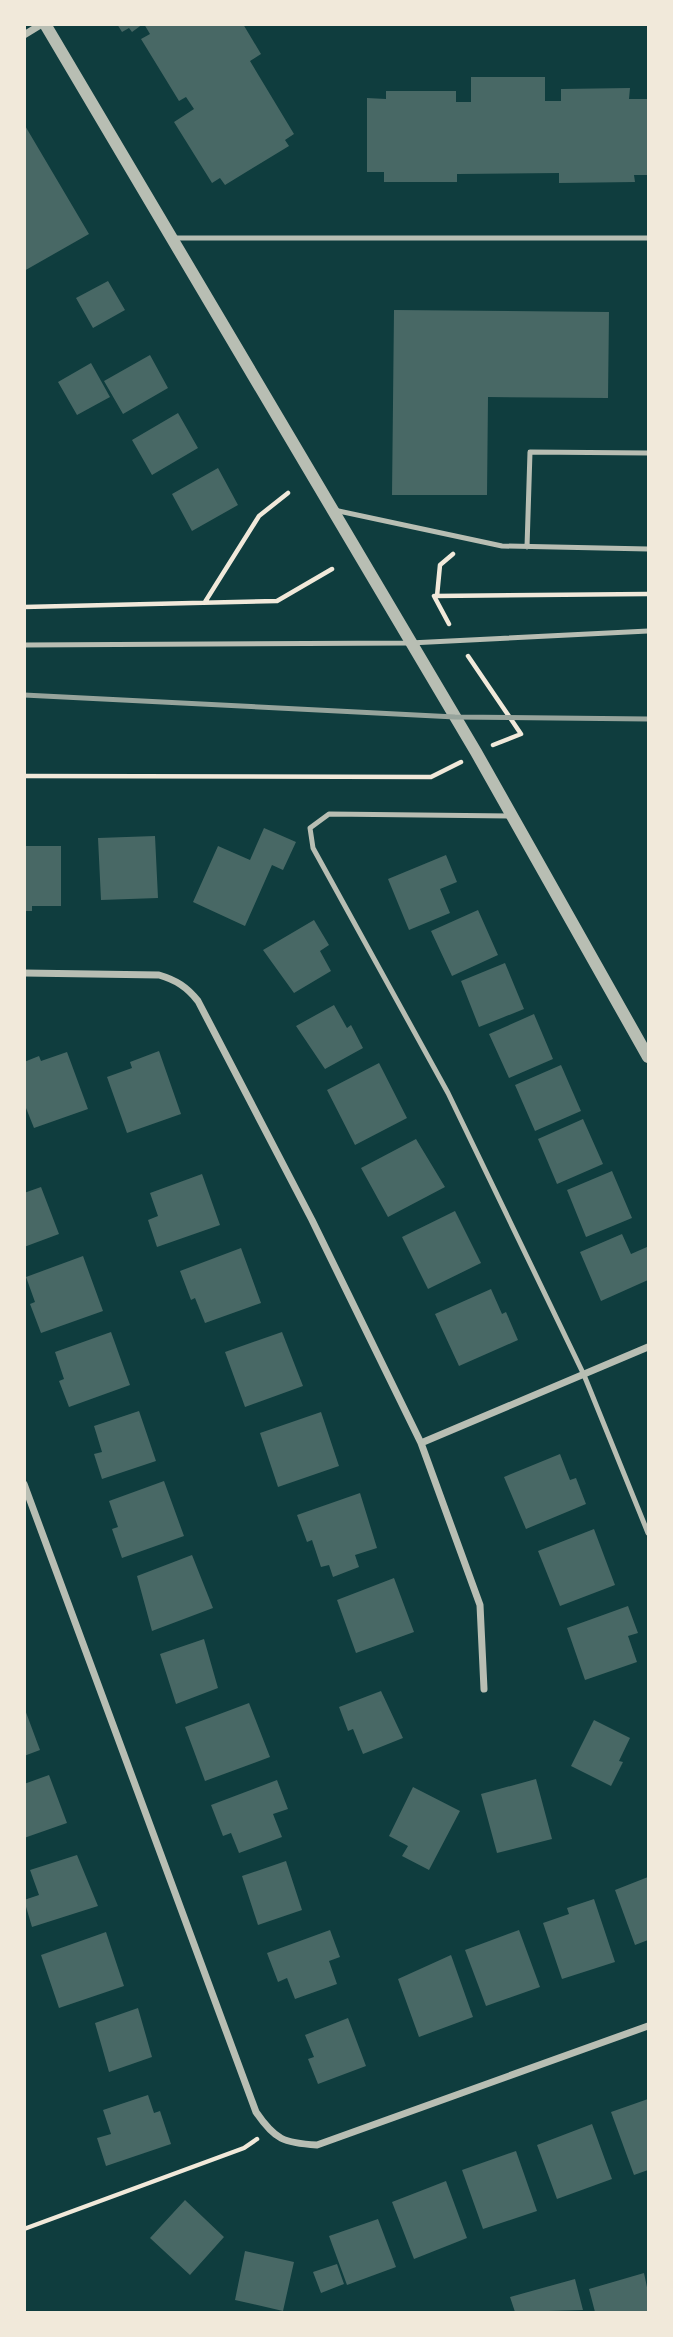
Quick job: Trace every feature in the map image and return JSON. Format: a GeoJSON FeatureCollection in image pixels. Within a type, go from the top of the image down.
{"type":"FeatureCollection","features":[{"type":"Feature","properties":{"kind":"street"},"geometry":{"type":"LineString","coordinates":[[24,35],[44,24],[174,238],[513,816],[649,1057]]}},
{"type":"Feature","properties":{"kind":"street"},"geometry":{"type":"LineString","coordinates":[[24,973],[159,975],[174,980],[189,990],[198,1001],[312,1220],[421,1443],[480,1605],[484,1689]]}},
{"type":"Feature","properties":{"kind":"street"},"geometry":{"type":"LineString","coordinates":[[421,1443],[649,1347]]}},
{"type":"Feature","properties":{"kind":"street"},"geometry":{"type":"LineString","coordinates":[[24,1484],[256,2112],[275,2137],[293,2144],[317,2145],[649,2026]]}},
{"type":"Feature","properties":{"kind":"lane"},"geometry":{"type":"LineString","coordinates":[[174,238],[649,238]]}},
{"type":"Feature","properties":{"kind":"lane"},"geometry":{"type":"LineString","coordinates":[[527,547],[530,452],[649,453]]}},
{"type":"Feature","properties":{"kind":"lane"},"geometry":{"type":"LineString","coordinates":[[332,509],[502,546],[649,549]]}},
{"type":"Feature","properties":{"kind":"lane"},"geometry":{"type":"LineString","coordinates":[[24,645],[410,643],[649,631]]}},
{"type":"Feature","properties":{"kind":"lane"},"geometry":{"type":"LineString","coordinates":[[513,816],[329,814],[310,828],[313,848],[447,1093],[584,1375],[649,1533]]}},
{"type":"Feature","properties":{"kind":"path"},"geometry":{"type":"LineString","coordinates":[[205,602],[259,516],[288,493]]}},
{"type":"Feature","properties":{"kind":"path"},"geometry":{"type":"LineString","coordinates":[[438,596],[440,565],[469,539]]}},
{"type":"Feature","properties":{"kind":"path"},"geometry":{"type":"LineString","coordinates":[[24,607],[277,601],[331,569]]}},
{"type":"Feature","properties":{"kind":"path"},"geometry":{"type":"LineString","coordinates":[[521,734],[458,641],[434,596],[649,594]]}},
{"type":"Feature","properties":{"kind":"path"},"geometry":{"type":"LineString","coordinates":[[24,776],[431,777],[451,769]]}},
{"type":"Feature","properties":{"kind":"path"},"geometry":{"type":"LineString","coordinates":[[24,2229],[244,2148],[270,2130]]}},
{"type":"Feature","properties":{"kind":"building"},"geometry":{"type":"Polygon","coordinates":[[[117,24],[143,24],[132,32],[129,28],[122,32],[117,24]]]}},
{"type":"Feature","properties":{"kind":"building"},"geometry":{"type":"Polygon","coordinates":[[[144,24],[243,24],[261,54],[250,61],[294,134],[285,140],[289,146],[225,185],[220,178],[212,183],[174,122],[194,109],[186,97],[179,101],[141,39],[150,34],[144,24]]]}},
{"type":"Feature","properties":{"kind":"building"},"geometry":{"type":"Polygon","coordinates":[[[471,77],[545,77],[545,101],[561,101],[561,89],[630,88],[629,99],[648,99],[648,175],[634,175],[635,182],[559,183],[559,173],[457,174],[457,182],[384,182],[384,172],[367,172],[367,98],[386,99],[386,91],[456,91],[456,102],[471,102],[471,77]]]}},
{"type":"Feature","properties":{"kind":"building"},"geometry":{"type":"Polygon","coordinates":[[[24,124],[89,234],[24,271],[24,124]]]}},
{"type":"Feature","properties":{"kind":"building"},"geometry":{"type":"Polygon","coordinates":[[[108,281],[125,310],[93,328],[76,298],[108,281]]]}},
{"type":"Feature","properties":{"kind":"building"},"geometry":{"type":"Polygon","coordinates":[[[394,310],[609,312],[608,398],[488,397],[487,495],[392,495],[394,310]]]}},
{"type":"Feature","properties":{"kind":"building"},"geometry":{"type":"Polygon","coordinates":[[[150,355],[168,388],[123,414],[104,381],[150,355]]]}},
{"type":"Feature","properties":{"kind":"building"},"geometry":{"type":"Polygon","coordinates":[[[91,363],[110,397],[77,415],[58,382],[91,363]]]}},
{"type":"Feature","properties":{"kind":"building"},"geometry":{"type":"Polygon","coordinates":[[[178,413],[198,448],[152,475],[132,440],[178,413]]]}},
{"type":"Feature","properties":{"kind":"building"},"geometry":{"type":"Polygon","coordinates":[[[218,468],[238,505],[192,531],[172,494],[218,468]]]}},
{"type":"Feature","properties":{"kind":"building"},"geometry":{"type":"Polygon","coordinates":[[[264,828],[296,842],[283,870],[272,865],[245,926],[193,902],[218,846],[250,860],[264,828]]]}},
{"type":"Feature","properties":{"kind":"building"},"geometry":{"type":"Polygon","coordinates":[[[155,836],[158,898],[101,900],[98,838],[155,836]]]}},
{"type":"Feature","properties":{"kind":"building"},"geometry":{"type":"Polygon","coordinates":[[[24,846],[61,846],[61,906],[32,906],[32,911],[24,911],[24,846]]]}},
{"type":"Feature","properties":{"kind":"building"},"geometry":{"type":"Polygon","coordinates":[[[446,855],[457,882],[440,889],[450,913],[409,930],[388,879],[446,855]]]}},
{"type":"Feature","properties":{"kind":"building"},"geometry":{"type":"Polygon","coordinates":[[[478,910],[498,955],[452,976],[431,931],[478,910]]]}},
{"type":"Feature","properties":{"kind":"building"},"geometry":{"type":"Polygon","coordinates":[[[314,920],[329,945],[320,951],[331,971],[294,993],[263,950],[314,920]]]}},
{"type":"Feature","properties":{"kind":"building"},"geometry":{"type":"Polygon","coordinates":[[[505,963],[524,1009],[479,1027],[461,981],[505,963]]]}},
{"type":"Feature","properties":{"kind":"building"},"geometry":{"type":"Polygon","coordinates":[[[334,1005],[347,1028],[351,1025],[363,1048],[325,1069],[296,1026],[334,1005]]]}},
{"type":"Feature","properties":{"kind":"building"},"geometry":{"type":"Polygon","coordinates":[[[534,1014],[553,1059],[509,1078],[489,1034],[534,1014]]]}},
{"type":"Feature","properties":{"kind":"building"},"geometry":{"type":"Polygon","coordinates":[[[159,1051],[181,1114],[127,1133],[107,1077],[132,1068],[130,1062],[159,1051]]]}},
{"type":"Feature","properties":{"kind":"building"},"geometry":{"type":"Polygon","coordinates":[[[67,1052],[88,1109],[34,1128],[24,1103],[24,1062],[39,1056],[41,1061],[67,1052]]]}},
{"type":"Feature","properties":{"kind":"building"},"geometry":{"type":"Polygon","coordinates":[[[379,1063],[407,1118],[355,1145],[327,1090],[379,1063]]]}},
{"type":"Feature","properties":{"kind":"building"},"geometry":{"type":"Polygon","coordinates":[[[561,1065],[581,1111],[535,1131],[515,1085],[561,1065]]]}},
{"type":"Feature","properties":{"kind":"building"},"geometry":{"type":"Polygon","coordinates":[[[583,1119],[603,1164],[557,1184],[538,1139],[583,1119]]]}},
{"type":"Feature","properties":{"kind":"building"},"geometry":{"type":"Polygon","coordinates":[[[416,1139],[445,1187],[388,1217],[361,1168],[416,1139]]]}},
{"type":"Feature","properties":{"kind":"building"},"geometry":{"type":"Polygon","coordinates":[[[612,1171],[632,1218],[586,1237],[567,1190],[612,1171]]]}},
{"type":"Feature","properties":{"kind":"building"},"geometry":{"type":"Polygon","coordinates":[[[202,1174],[220,1225],[157,1247],[148,1220],[158,1216],[150,1193],[202,1174]]]}},
{"type":"Feature","properties":{"kind":"building"},"geometry":{"type":"Polygon","coordinates":[[[41,1187],[59,1234],[24,1247],[24,1193],[41,1187]]]}},
{"type":"Feature","properties":{"kind":"building"},"geometry":{"type":"Polygon","coordinates":[[[455,1211],[481,1263],[428,1289],[402,1237],[455,1211]]]}},
{"type":"Feature","properties":{"kind":"building"},"geometry":{"type":"Polygon","coordinates":[[[622,1234],[631,1254],[647,1247],[648,1280],[601,1301],[580,1252],[622,1234]]]}},
{"type":"Feature","properties":{"kind":"building"},"geometry":{"type":"Polygon","coordinates":[[[241,1248],[261,1303],[205,1323],[195,1298],[191,1300],[180,1271],[241,1248]]]}},
{"type":"Feature","properties":{"kind":"building"},"geometry":{"type":"Polygon","coordinates":[[[83,1256],[103,1311],[41,1333],[30,1304],[35,1302],[26,1277],[83,1256]]]}},
{"type":"Feature","properties":{"kind":"building"},"geometry":{"type":"Polygon","coordinates":[[[491,1289],[502,1314],[506,1312],[518,1340],[459,1366],[435,1314],[491,1289]]]}},
{"type":"Feature","properties":{"kind":"building"},"geometry":{"type":"Polygon","coordinates":[[[111,1332],[130,1385],[69,1407],[59,1381],[64,1379],[55,1352],[111,1332]]]}},
{"type":"Feature","properties":{"kind":"building"},"geometry":{"type":"Polygon","coordinates":[[[282,1332],[303,1386],[245,1407],[225,1352],[282,1332]]]}},
{"type":"Feature","properties":{"kind":"building"},"geometry":{"type":"Polygon","coordinates":[[[139,1411],[156,1461],[102,1479],[94,1454],[102,1452],[94,1426],[139,1411]]]}},
{"type":"Feature","properties":{"kind":"building"},"geometry":{"type":"Polygon","coordinates":[[[321,1412],[339,1466],[278,1487],[260,1433],[321,1412]]]}},
{"type":"Feature","properties":{"kind":"building"},"geometry":{"type":"Polygon","coordinates":[[[560,1454],[570,1480],[576,1478],[586,1504],[526,1529],[504,1477],[560,1454]]]}},
{"type":"Feature","properties":{"kind":"building"},"geometry":{"type":"Polygon","coordinates":[[[164,1481],[184,1536],[122,1558],[112,1529],[118,1527],[109,1501],[164,1481]]]}},
{"type":"Feature","properties":{"kind":"building"},"geometry":{"type":"Polygon","coordinates":[[[360,1493],[377,1548],[355,1555],[359,1567],[333,1577],[329,1565],[321,1567],[312,1540],[307,1542],[297,1515],[360,1493]]]}},
{"type":"Feature","properties":{"kind":"building"},"geometry":{"type":"Polygon","coordinates":[[[594,1529],[615,1585],[560,1606],[538,1551],[594,1529]]]}},
{"type":"Feature","properties":{"kind":"building"},"geometry":{"type":"Polygon","coordinates":[[[192,1555],[213,1608],[152,1631],[137,1576],[192,1555]]]}},
{"type":"Feature","properties":{"kind":"building"},"geometry":{"type":"Polygon","coordinates":[[[394,1578],[414,1632],[356,1653],[337,1600],[394,1578]]]}},
{"type":"Feature","properties":{"kind":"building"},"geometry":{"type":"Polygon","coordinates":[[[628,1606],[638,1633],[628,1636],[637,1662],[585,1680],[567,1628],[628,1606]]]}},
{"type":"Feature","properties":{"kind":"building"},"geometry":{"type":"Polygon","coordinates":[[[204,1639],[218,1688],[176,1704],[160,1654],[204,1639]]]}},
{"type":"Feature","properties":{"kind":"building"},"geometry":{"type":"Polygon","coordinates":[[[381,1691],[403,1738],[363,1754],[353,1729],[348,1731],[339,1707],[381,1691]]]}},
{"type":"Feature","properties":{"kind":"building"},"geometry":{"type":"Polygon","coordinates":[[[249,1703],[270,1757],[205,1781],[185,1727],[249,1703]]]}},
{"type":"Feature","properties":{"kind":"building"},"geometry":{"type":"Polygon","coordinates":[[[24,1707],[40,1750],[24,1756],[24,1707]]]}},
{"type":"Feature","properties":{"kind":"building"},"geometry":{"type":"Polygon","coordinates":[[[594,1720],[630,1738],[619,1761],[623,1762],[611,1786],[571,1766],[594,1720]]]}},
{"type":"Feature","properties":{"kind":"building"},"geometry":{"type":"Polygon","coordinates":[[[49,1775],[67,1823],[24,1838],[24,1784],[49,1775]]]}},
{"type":"Feature","properties":{"kind":"building"},"geometry":{"type":"Polygon","coordinates":[[[536,1779],[552,1839],[497,1853],[481,1794],[536,1779]]]}},
{"type":"Feature","properties":{"kind":"building"},"geometry":{"type":"Polygon","coordinates":[[[277,1780],[288,1809],[273,1814],[282,1837],[239,1853],[231,1833],[223,1836],[211,1805],[277,1780]]]}},
{"type":"Feature","properties":{"kind":"building"},"geometry":{"type":"Polygon","coordinates":[[[413,1787],[460,1811],[429,1870],[402,1856],[408,1846],[389,1836],[413,1787]]]}},
{"type":"Feature","properties":{"kind":"building"},"geometry":{"type":"Polygon","coordinates":[[[77,1855],[98,1906],[32,1927],[24,1900],[39,1895],[30,1870],[77,1855]]]}},
{"type":"Feature","properties":{"kind":"building"},"geometry":{"type":"Polygon","coordinates":[[[286,1861],[302,1910],[258,1925],[242,1876],[286,1861]]]}},
{"type":"Feature","properties":{"kind":"building"},"geometry":{"type":"Polygon","coordinates":[[[648,1877],[648,1940],[635,1945],[615,1890],[648,1877]]]}},
{"type":"Feature","properties":{"kind":"building"},"geometry":{"type":"Polygon","coordinates":[[[594,1899],[615,1962],[562,1979],[543,1923],[569,1914],[567,1908],[594,1899]]]}},
{"type":"Feature","properties":{"kind":"building"},"geometry":{"type":"Polygon","coordinates":[[[330,1930],[340,1957],[329,1961],[337,1984],[295,1999],[287,1978],[278,1982],[267,1953],[330,1930]]]}},
{"type":"Feature","properties":{"kind":"building"},"geometry":{"type":"Polygon","coordinates":[[[519,1930],[540,1987],[486,2006],[465,1950],[519,1930]]]}},
{"type":"Feature","properties":{"kind":"building"},"geometry":{"type":"Polygon","coordinates":[[[106,1932],[124,1986],[59,2008],[41,1955],[106,1932]]]}},
{"type":"Feature","properties":{"kind":"building"},"geometry":{"type":"Polygon","coordinates":[[[451,1955],[473,2017],[419,2037],[398,1979],[451,1955]]]}},
{"type":"Feature","properties":{"kind":"building"},"geometry":{"type":"Polygon","coordinates":[[[138,2008],[152,2057],[109,2072],[95,2023],[138,2008]]]}},
{"type":"Feature","properties":{"kind":"building"},"geometry":{"type":"Polygon","coordinates":[[[348,2018],[366,2066],[318,2084],[308,2059],[314,2057],[305,2035],[348,2018]]]}},
{"type":"Feature","properties":{"kind":"building"},"geometry":{"type":"Polygon","coordinates":[[[148,2095],[154,2113],[160,2111],[171,2144],[106,2166],[97,2138],[111,2134],[103,2110],[148,2095]]]}},
{"type":"Feature","properties":{"kind":"building"},"geometry":{"type":"Polygon","coordinates":[[[648,2099],[648,2170],[634,2175],[611,2112],[648,2099]]]}},
{"type":"Feature","properties":{"kind":"building"},"geometry":{"type":"Polygon","coordinates":[[[592,2124],[612,2179],[557,2199],[537,2145],[592,2124]]]}},
{"type":"Feature","properties":{"kind":"building"},"geometry":{"type":"Polygon","coordinates":[[[516,2151],[537,2211],[483,2229],[462,2170],[516,2151]]]}},
{"type":"Feature","properties":{"kind":"building"},"geometry":{"type":"Polygon","coordinates":[[[446,2181],[467,2238],[414,2259],[392,2202],[446,2181]]]}},
{"type":"Feature","properties":{"kind":"building"},"geometry":{"type":"Polygon","coordinates":[[[185,2200],[224,2237],[190,2275],[150,2238],[185,2200]]]}},
{"type":"Feature","properties":{"kind":"building"},"geometry":{"type":"Polygon","coordinates":[[[378,2219],[396,2267],[347,2285],[329,2236],[378,2219]]]}},
{"type":"Feature","properties":{"kind":"building"},"geometry":{"type":"Polygon","coordinates":[[[245,2251],[294,2262],[283,2311],[235,2300],[245,2251]]]}},
{"type":"Feature","properties":{"kind":"building"},"geometry":{"type":"Polygon","coordinates":[[[337,2264],[344,2284],[321,2293],[313,2272],[337,2264]]]}},
{"type":"Feature","properties":{"kind":"building"},"geometry":{"type":"Polygon","coordinates":[[[644,2273],[648,2312],[595,2312],[589,2289],[644,2273]]]}},
{"type":"Feature","properties":{"kind":"building"},"geometry":{"type":"Polygon","coordinates":[[[575,2279],[583,2310],[515,2312],[510,2297],[575,2279]]]}},
{"type":"Feature","properties":{"kind":"railway"},"geometry":{"type":"LineString","coordinates":[[24,695],[455,717],[648,719]]}}]}
